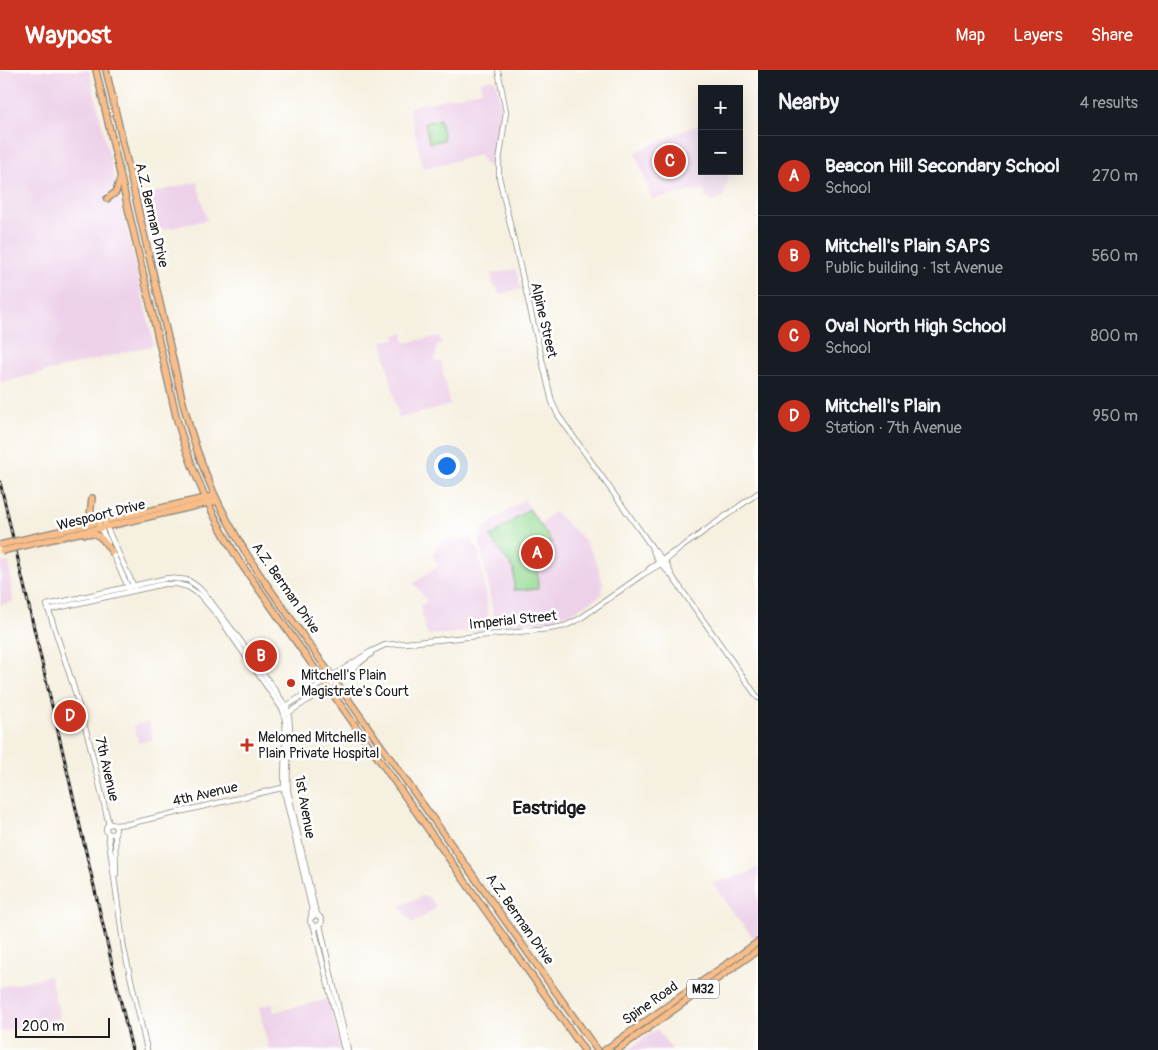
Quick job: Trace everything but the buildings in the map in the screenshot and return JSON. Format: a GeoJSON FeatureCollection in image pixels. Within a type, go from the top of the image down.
{"type":"FeatureCollection","features":[{"type":"Feature","properties":{"kind":"main road","name":"A.Z. Berman Drive"},"geometry":{"type":"LineString","coordinates":[[96,70],[177,420],[186,451],[206,500],[239,561],[584,1050]]}},
{"type":"Feature","properties":{"kind":"main road","name":"A.Z. Berman Drive"},"geometry":{"type":"LineString","coordinates":[[106,70],[181,398],[198,456],[215,499],[248,556],[597,1050]]}},
{"type":"Feature","properties":{"kind":"main road"},"geometry":{"type":"LineString","coordinates":[[107,199],[118,189],[120,174]]}},
{"type":"Feature","properties":{"kind":"main road"},"geometry":{"type":"LineString","coordinates":[[79,526],[90,516],[92,498]]}},
{"type":"Feature","properties":{"kind":"main road","name":"Wespoort Drive"},"geometry":{"type":"LineString","coordinates":[[30,541],[68,536],[102,524],[215,499]]}},
{"type":"Feature","properties":{"kind":"main road","name":"Wespoort Drive"},"geometry":{"type":"LineString","coordinates":[[0,548],[79,526],[102,524]]}},
{"type":"Feature","properties":{"kind":"main road"},"geometry":{"type":"LineString","coordinates":[[68,536],[94,533],[101,537],[112,552]]}},
{"type":"Feature","properties":{"kind":"main road","name":"Spine Road"},"geometry":{"type":"LineString","coordinates":[[605,1050],[758,942]]}},
{"type":"Feature","properties":{"kind":"main road","name":"Spine Road"},"geometry":{"type":"LineString","coordinates":[[617,1050],[758,950]]}},
{"type":"Feature","properties":{"kind":"street","name":"Alpine Street"},"geometry":{"type":"LineString","coordinates":[[498,70],[506,112],[499,162],[500,177],[551,399],[558,415],[758,698]]}},
{"type":"Feature","properties":{"kind":"street","name":"Imperial Street"},"geometry":{"type":"LineString","coordinates":[[326,684],[373,651],[394,643],[560,627],[581,618],[758,493]]}},
{"type":"Feature","properties":{"kind":"street"},"geometry":{"type":"LineString","coordinates":[[102,524],[112,552],[132,589]]}},
{"type":"Feature","properties":{"kind":"street"},"geometry":{"type":"LineString","coordinates":[[102,524],[132,589]]}},
{"type":"Feature","properties":{"kind":"street"},"geometry":{"type":"LineString","coordinates":[[173,578],[183,579],[182,585],[171,583],[132,589],[173,578]]}},
{"type":"Feature","properties":{"kind":"street","name":"1st Avenue"},"geometry":{"type":"LineString","coordinates":[[183,579],[193,583],[208,597],[284,707],[286,713],[286,787],[312,910],[311,918]]}},
{"type":"Feature","properties":{"kind":"street","name":"1st Avenue"},"geometry":{"type":"LineString","coordinates":[[182,585],[197,593],[218,616],[284,707]]}},
{"type":"Feature","properties":{"kind":"street","name":"7th Avenue"},"geometry":{"type":"LineString","coordinates":[[115,832],[111,825],[73,685],[48,608],[132,589]]}},
{"type":"Feature","properties":{"kind":"street"},"geometry":{"type":"LineString","coordinates":[[284,707],[326,684]]}},
{"type":"Feature","properties":{"kind":"street"},"geometry":{"type":"LineString","coordinates":[[286,713],[326,684]]}},
{"type":"Feature","properties":{"kind":"street","name":"1st Avenue"},"geometry":{"type":"LineString","coordinates":[[286,787],[318,916]]}},
{"type":"Feature","properties":{"kind":"street","name":"4th Avenue"},"geometry":{"type":"LineString","coordinates":[[111,825],[128,824],[286,787]]}},
{"type":"Feature","properties":{"kind":"street","name":"4th Avenue"},"geometry":{"type":"LineString","coordinates":[[115,832],[128,824]]}},
{"type":"Feature","properties":{"kind":"street"},"geometry":{"type":"LineString","coordinates":[[111,825],[106,829],[127,965],[147,1050]]}},
{"type":"Feature","properties":{"kind":"street"},"geometry":{"type":"LineString","coordinates":[[108,834],[115,832],[115,878]]}},
{"type":"Feature","properties":{"kind":"street"},"geometry":{"type":"LineString","coordinates":[[344,1050],[314,926],[311,923],[311,918],[318,916],[322,920],[320,925],[348,1050]]}},
{"type":"Feature","properties":{"kind":"street"},"geometry":{"type":"LineString","coordinates":[[314,926],[320,925]]}},
{"type":"Feature","properties":{"kind":"shaded area"},"geometry":{"type":"Polygon","coordinates":[[[0,70],[89,70],[154,345],[0,383],[0,70]]]}},
{"type":"Feature","properties":{"kind":"shaded area"},"geometry":{"type":"Polygon","coordinates":[[[492,79],[496,82],[502,109],[494,164],[485,165],[481,155],[423,168],[409,107],[482,91],[481,82],[492,79]]]}},
{"type":"Feature","properties":{"kind":"shaded area"},"geometry":{"type":"Polygon","coordinates":[[[698,125],[698,175],[729,175],[723,197],[713,202],[706,198],[704,189],[652,199],[635,152],[698,125]]]}},
{"type":"Feature","properties":{"kind":"shaded area"},"geometry":{"type":"Polygon","coordinates":[[[197,182],[207,220],[152,232],[143,195],[197,182]]]}},
{"type":"Feature","properties":{"kind":"shaded area"},"geometry":{"type":"Polygon","coordinates":[[[516,269],[521,289],[499,294],[497,287],[494,287],[491,274],[516,269]]]}},
{"type":"Feature","properties":{"kind":"shaded area"},"geometry":{"type":"Polygon","coordinates":[[[403,333],[405,343],[440,336],[441,344],[437,345],[435,362],[441,362],[450,405],[399,418],[382,341],[396,339],[395,335],[403,333]]]}},
{"type":"Feature","properties":{"kind":"shaded area"},"geometry":{"type":"Polygon","coordinates":[[[524,499],[541,524],[555,512],[584,539],[597,563],[603,583],[602,595],[575,611],[549,621],[495,623],[480,542],[482,529],[524,499]]]}},
{"type":"Feature","properties":{"kind":"shaded area"},"geometry":{"type":"Polygon","coordinates":[[[469,538],[479,551],[490,630],[428,635],[420,606],[427,601],[414,583],[439,566],[432,556],[439,542],[469,538]]]}},
{"type":"Feature","properties":{"kind":"shaded area"},"geometry":{"type":"Polygon","coordinates":[[[9,562],[13,602],[0,605],[0,564],[9,562]]]}},
{"type":"Feature","properties":{"kind":"shaded area"},"geometry":{"type":"Polygon","coordinates":[[[149,722],[153,740],[138,743],[134,725],[149,722]]]}},
{"type":"Feature","properties":{"kind":"shaded area"},"geometry":{"type":"Polygon","coordinates":[[[758,867],[758,936],[754,939],[712,883],[747,874],[758,867]]]}},
{"type":"Feature","properties":{"kind":"shaded area"},"geometry":{"type":"Polygon","coordinates":[[[423,896],[429,897],[436,906],[413,924],[400,906],[423,896]]]}},
{"type":"Feature","properties":{"kind":"shaded area"},"geometry":{"type":"Polygon","coordinates":[[[50,976],[60,1018],[0,1032],[0,987],[50,976]]]}},
{"type":"Feature","properties":{"kind":"shaded area"},"geometry":{"type":"Polygon","coordinates":[[[329,999],[341,1050],[269,1050],[259,1008],[272,1003],[274,1012],[329,999]]]}},
{"type":"Feature","properties":{"kind":"shaded area"},"geometry":{"type":"Polygon","coordinates":[[[657,1029],[672,1050],[628,1050],[657,1029]]]}},
{"type":"Feature","properties":{"kind":"green space"},"geometry":{"type":"Polygon","coordinates":[[[440,119],[444,140],[429,143],[425,123],[440,119]]]}},
{"type":"Feature","properties":{"kind":"green space"},"geometry":{"type":"Polygon","coordinates":[[[529,509],[553,543],[541,547],[537,564],[538,589],[514,590],[514,570],[490,537],[529,509]]]}},
{"type":"Feature","properties":{"kind":"railway"},"geometry":{"type":"LineString","coordinates":[[0,482],[132,1050]]}},
{"type":"Feature","properties":{"kind":"place","name":"Oval North High School"},"geometry":{"type":"Point","coordinates":[670,161]}},
{"type":"Feature","properties":{"kind":"place","name":"Beacon Hill Secondary School"},"geometry":{"type":"Point","coordinates":[537,553]}},
{"type":"Feature","properties":{"kind":"place","name":"Mitchell's Plain SAPS"},"geometry":{"type":"Point","coordinates":[261,656]}},
{"type":"Feature","properties":{"kind":"place","name":"Mitchell's Plain Magistrate's Court"},"geometry":{"type":"Point","coordinates":[291,683]}},
{"type":"Feature","properties":{"kind":"place","name":"Mitchell's Plain"},"geometry":{"type":"Point","coordinates":[70,716]}},
{"type":"Feature","properties":{"kind":"place","name":"Melomed Mitchells Plain Private Hospital"},"geometry":{"type":"Point","coordinates":[247,745]}},
{"type":"Feature","properties":{"kind":"district","name":"Eastridge"},"geometry":{"type":"Point","coordinates":[549,808]}}]}
